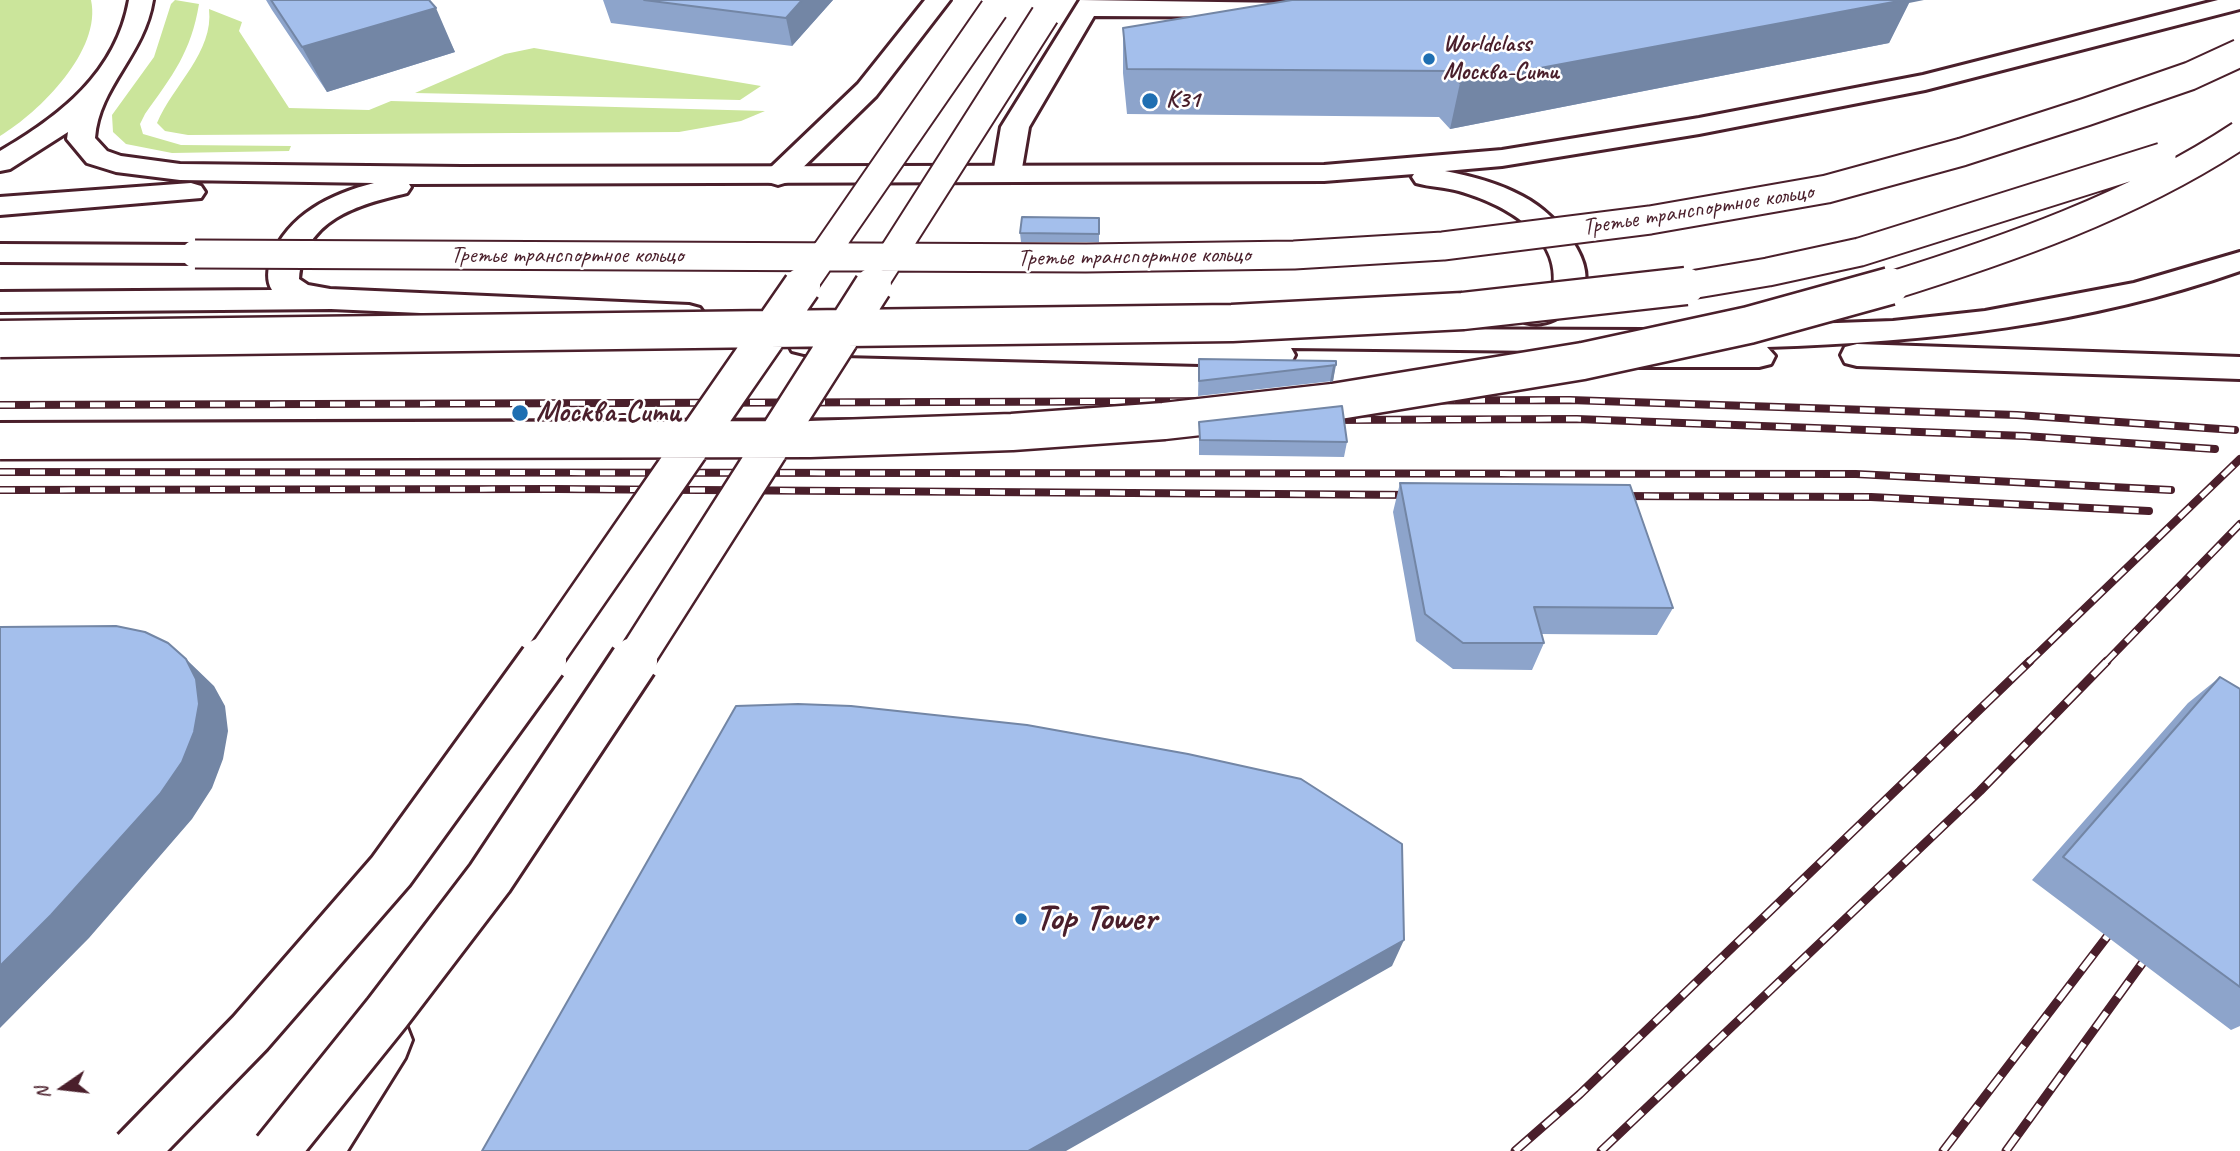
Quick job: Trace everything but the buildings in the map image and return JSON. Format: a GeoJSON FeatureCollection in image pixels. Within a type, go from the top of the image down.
{"type":"FeatureCollection","features":[{"type":"Feature","properties":{"kind":"main road"},"geometry":{"type":"LineString","coordinates":[[141,0],[137,26],[83,118],[80,139],[97,157],[132,168],[180,172],[462,176],[1368,171],[1502,158],[1712,123],[1925,82],[2237,2]]}},
{"type":"Feature","properties":{"kind":"main road"},"geometry":{"type":"LineString","coordinates":[[778,176],[867,90],[938,0]]}},
{"type":"Feature","properties":{"kind":"main road"},"geometry":{"type":"LineString","coordinates":[[2121,30],[2155,0]]}},
{"type":"Feature","properties":{"kind":"main road"},"geometry":{"type":"LineString","coordinates":[[1007,174],[1014,127],[1090,4],[1307,10]]}},
{"type":"Feature","properties":{"kind":"main road"},"geometry":{"type":"LineString","coordinates":[[135,1151],[250,1033],[391,871],[501,721],[997,5]]}},
{"type":"Feature","properties":{"kind":"main road"},"geometry":{"type":"LineString","coordinates":[[317,1151],[490,878],[582,743],[1050,7]]}},
{"type":"Feature","properties":{"kind":"main road","name":"Третье транспортное кольцо"},"geometry":{"type":"LineString","coordinates":[[0,253],[1086,258],[1294,255],[1443,246],[1650,220],[1827,189],[1962,152],[2086,112],[2190,76],[2240,53]]}},
{"type":"Feature","properties":{"kind":"main road"},"geometry":{"type":"LineString","coordinates":[[0,163],[55,130],[75,113],[111,72]]}},
{"type":"Feature","properties":{"kind":"main road"},"geometry":{"type":"LineString","coordinates":[[0,339],[1219,324],[1356,319],[1611,298],[1720,281],[1845,256],[2240,133]]}},
{"type":"Feature","properties":{"kind":"main road"},"geometry":{"type":"LineString","coordinates":[[0,441],[796,440],[1082,428],[1369,398],[1608,357],[1827,306],[1929,275],[2024,241],[2108,205],[2199,162],[2240,133]]}},
{"type":"Feature","properties":{"kind":"main road"},"geometry":{"type":"LineString","coordinates":[[1368,171],[1442,179],[1485,190],[1515,204],[1540,222],[1557,242],[1571,271],[1569,291],[1552,308],[1524,321],[1374,349]]}},
{"type":"Feature","properties":{"kind":"main road"},"geometry":{"type":"LineString","coordinates":[[0,206],[311,183],[462,176]]}},
{"type":"Feature","properties":{"kind":"main road"},"geometry":{"type":"LineString","coordinates":[[331,299],[299,293],[284,283],[283,265],[289,247],[307,228],[327,211],[355,197],[462,176]]}},
{"type":"Feature","properties":{"kind":"main road"},"geometry":{"type":"LineString","coordinates":[[0,302],[331,299],[864,324],[1194,334],[1374,349],[1672,341],[1949,327],[2127,295],[2240,261]]}},
{"type":"Feature","properties":{"kind":"main road"},"geometry":{"type":"LineString","coordinates":[[0,320],[315,319],[853,346],[1882,356],[2035,359],[2240,368]]}},
{"type":"Feature","properties":{"kind":"main road"},"geometry":{"type":"LineString","coordinates":[[0,346],[685,337]]}},
{"type":"Feature","properties":{"kind":"main road"},"geometry":{"type":"LineString","coordinates":[[276,1151],[387,1013],[490,878]]}},
{"type":"Feature","properties":{"kind":"green space"},"geometry":{"type":"Polygon","coordinates":[[[0,0],[91,0],[92,19],[78,59],[65,78],[33,112],[0,136],[0,0]]]}},
{"type":"Feature","properties":{"kind":"green space"},"geometry":{"type":"Polygon","coordinates":[[[175,0],[199,4],[196,21],[180,62],[140,124],[143,134],[181,145],[291,146],[289,151],[172,153],[126,144],[113,132],[112,115],[154,57],[171,4],[175,0]]]}},
{"type":"Feature","properties":{"kind":"green space"},"geometry":{"type":"Polygon","coordinates":[[[209,9],[242,22],[239,31],[289,108],[369,110],[391,101],[765,111],[741,121],[679,132],[188,135],[165,131],[157,123],[199,54],[209,25],[209,9]]]}},
{"type":"Feature","properties":{"kind":"green space"},"geometry":{"type":"Polygon","coordinates":[[[534,48],[761,86],[740,100],[415,93],[505,54],[534,48]]]}},
{"type":"Feature","properties":{"kind":"railway"},"geometry":{"type":"LineString","coordinates":[[0,405],[1570,400],[2017,415],[2235,430]]}},
{"type":"Feature","properties":{"kind":"railway"},"geometry":{"type":"LineString","coordinates":[[1326,420],[1577,419],[2025,436],[2215,449]]}},
{"type":"Feature","properties":{"kind":"railway"},"geometry":{"type":"LineString","coordinates":[[0,424],[1232,420]]}},
{"type":"Feature","properties":{"kind":"railway"},"geometry":{"type":"LineString","coordinates":[[2028,663],[2240,459]]}},
{"type":"Feature","properties":{"kind":"railway"},"geometry":{"type":"LineString","coordinates":[[0,472],[1856,474],[2171,490]]}},
{"type":"Feature","properties":{"kind":"railway"},"geometry":{"type":"LineString","coordinates":[[0,490],[556,489],[1418,495]]}},
{"type":"Feature","properties":{"kind":"railway"},"geometry":{"type":"LineString","coordinates":[[1614,496],[1871,497],[2149,511]]}},
{"type":"Feature","properties":{"kind":"railway"},"geometry":{"type":"LineString","coordinates":[[2105,663],[2240,524]]}},
{"type":"Feature","properties":{"kind":"railway"},"geometry":{"type":"LineString","coordinates":[[1515,1151],[1580,1094],[2030,661]]}},
{"type":"Feature","properties":{"kind":"railway"},"geometry":{"type":"LineString","coordinates":[[1601,1151],[1980,791],[2107,661]]}},
{"type":"Feature","properties":{"kind":"railway"},"geometry":{"type":"LineString","coordinates":[[1943,1151],[2119,921]]}},
{"type":"Feature","properties":{"kind":"railway"},"geometry":{"type":"LineString","coordinates":[[2006,1151],[2154,947]]}},
{"type":"Feature","properties":{"kind":"place","name":"Worldclass Москва-Сити"},"geometry":{"type":"Point","coordinates":[1429,59]}},
{"type":"Feature","properties":{"kind":"place","name":"К31"},"geometry":{"type":"Point","coordinates":[1150,101]}},
{"type":"Feature","properties":{"kind":"place","name":"Москва-Сити"},"geometry":{"type":"Point","coordinates":[520,413]}},
{"type":"Feature","properties":{"kind":"place","name":"Top Tower"},"geometry":{"type":"Point","coordinates":[1021,919]}}]}
